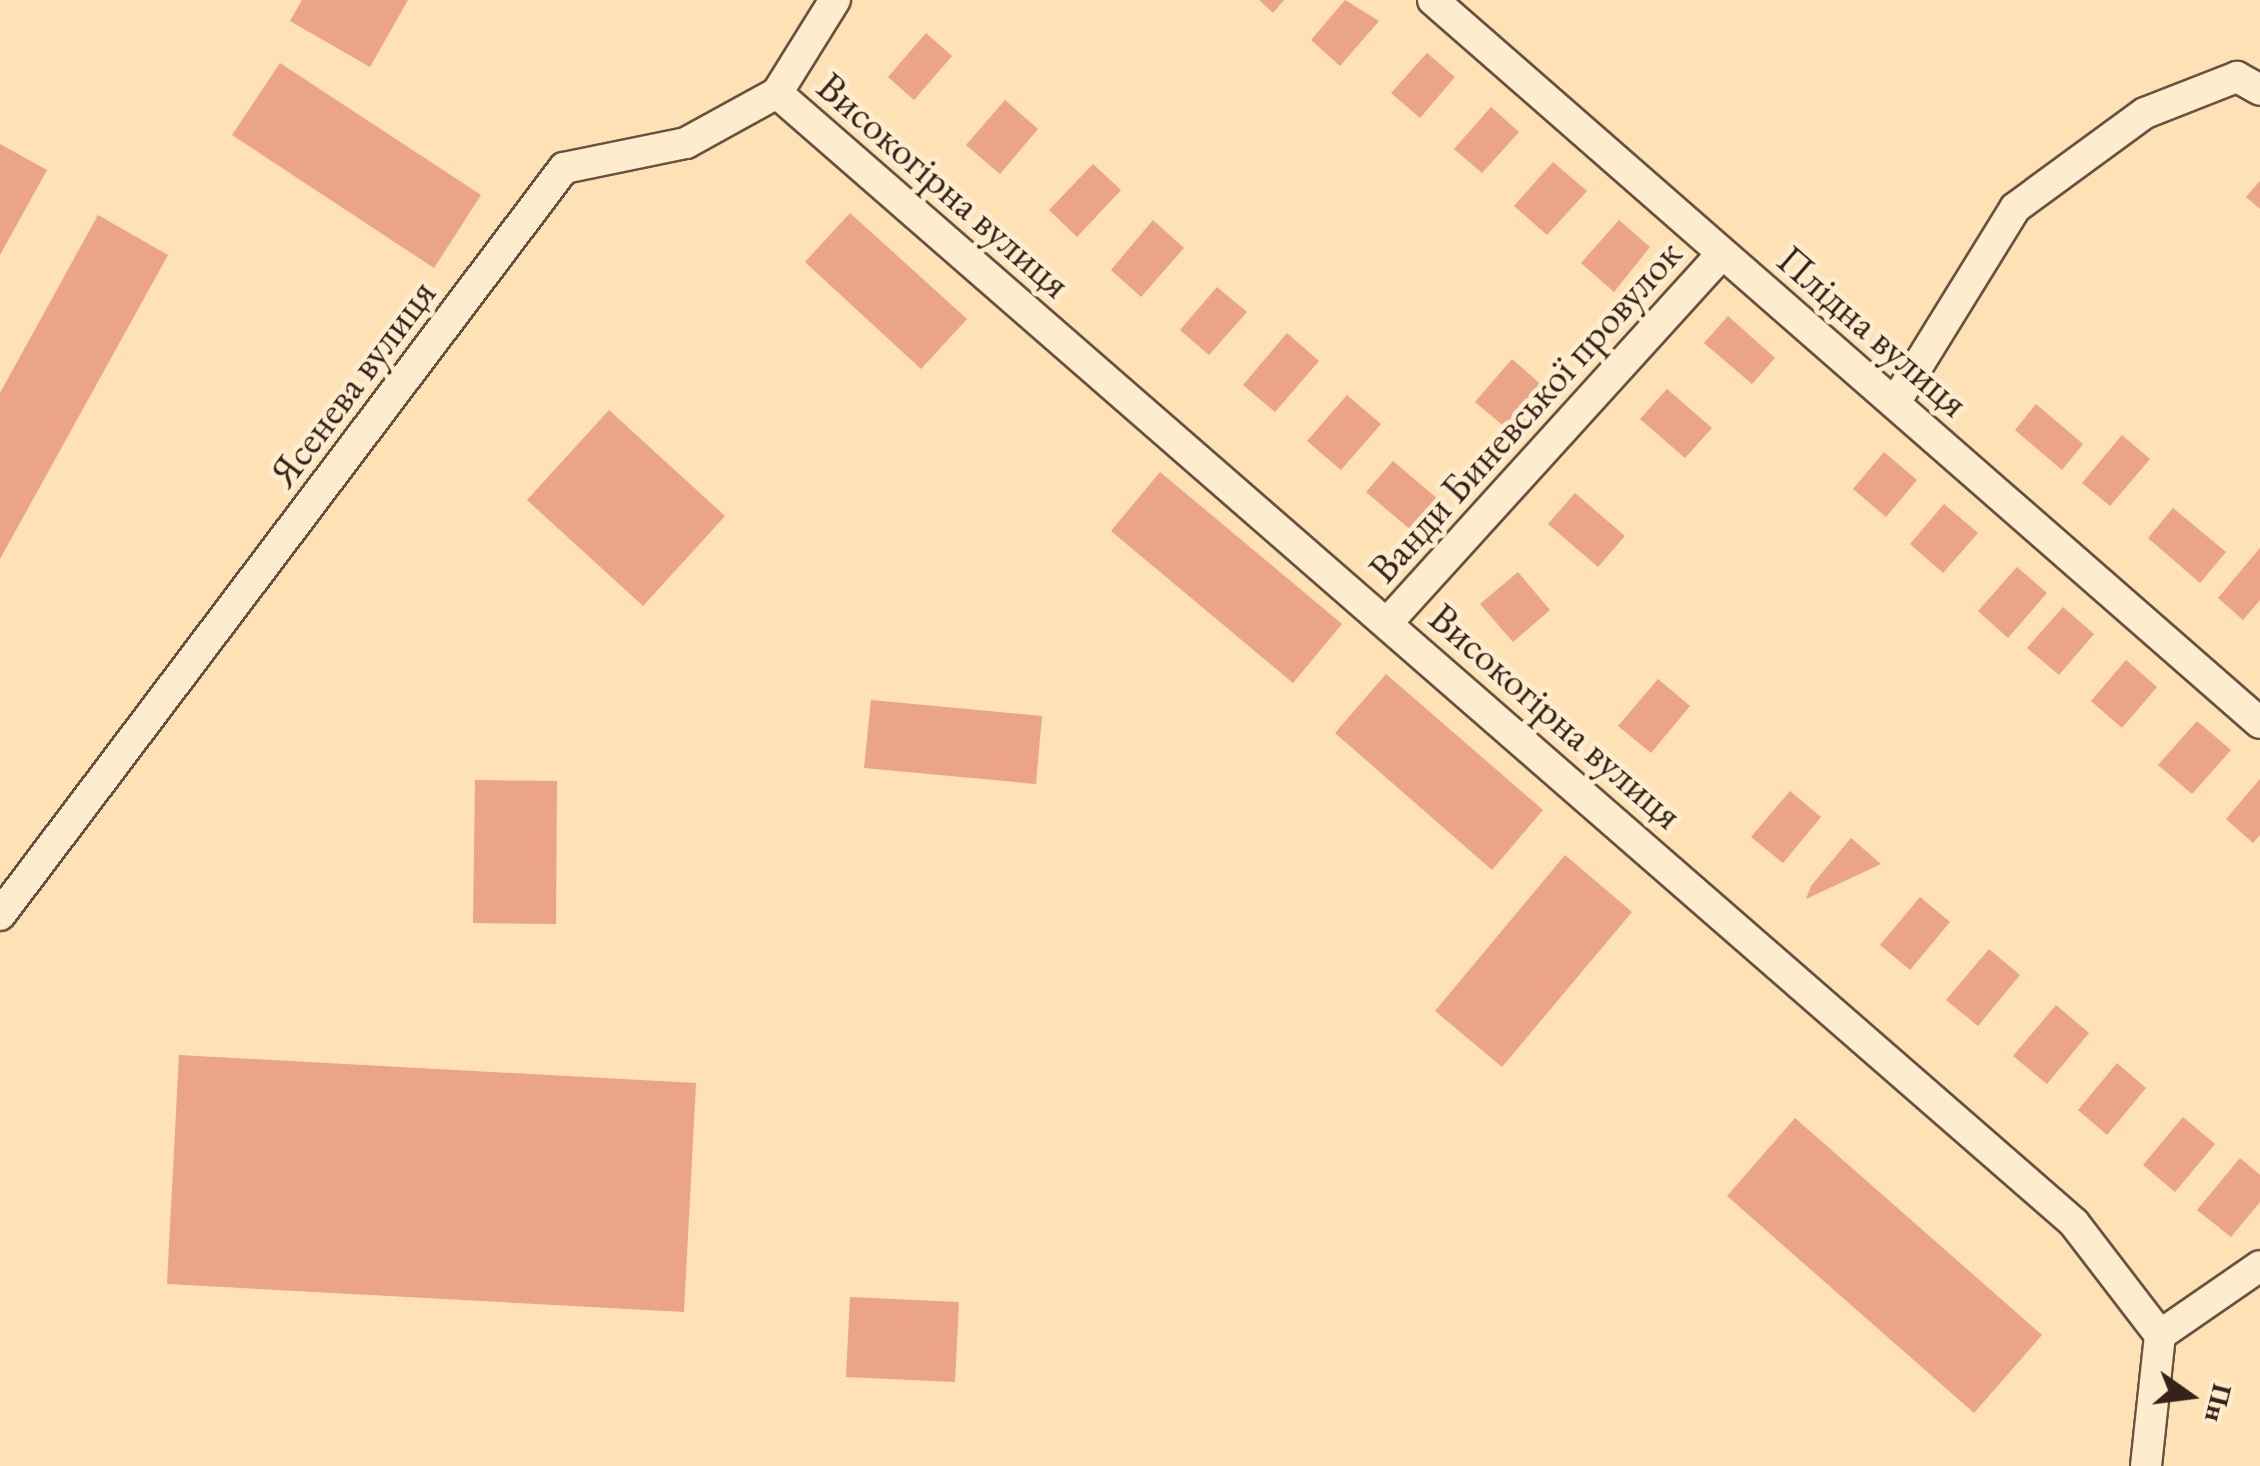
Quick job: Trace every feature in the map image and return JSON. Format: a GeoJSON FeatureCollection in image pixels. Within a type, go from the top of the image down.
{"type":"FeatureCollection","features":[{"type":"Feature","properties":{"kind":"street","name":"Ясенева вулиця"},"geometry":{"type":"LineString","coordinates":[[0,915],[564,168],[686,143],[777,93],[835,0]]}},
{"type":"Feature","properties":{"kind":"street","name":"Плідна вулиця"},"geometry":{"type":"LineString","coordinates":[[1433,0],[2260,723]]}},
{"type":"Feature","properties":{"kind":"street"},"geometry":{"type":"LineString","coordinates":[[1896,401],[2015,208],[2145,113],[2237,77],[2260,90]]}},
{"type":"Feature","properties":{"kind":"street","name":"Високогірна вулиця"},"geometry":{"type":"LineString","coordinates":[[777,93],[2074,1222],[2160,1335]]}},
{"type":"Feature","properties":{"kind":"street","name":"Ванди Биневської провулок"},"geometry":{"type":"LineString","coordinates":[[1388,622],[1722,254]]}},
{"type":"Feature","properties":{"kind":"street"},"geometry":{"type":"LineString","coordinates":[[2146,1466],[2160,1335],[2260,1266]]}},
{"type":"Feature","properties":{"kind":"building"},"geometry":{"type":"Polygon","coordinates":[[[302,0],[408,0],[370,67],[290,21],[302,0]]]}},
{"type":"Feature","properties":{"kind":"building"},"geometry":{"type":"Polygon","coordinates":[[[1259,0],[1284,0],[1273,13],[1259,0]]]}},
{"type":"Feature","properties":{"kind":"building"},"geometry":{"type":"Polygon","coordinates":[[[1345,0],[1379,21],[1340,66],[1311,40],[1345,0]]]}},
{"type":"Feature","properties":{"kind":"building"},"geometry":{"type":"Polygon","coordinates":[[[926,33],[952,56],[914,100],[888,77],[926,33]]]}},
{"type":"Feature","properties":{"kind":"building"},"geometry":{"type":"Polygon","coordinates":[[[1427,53],[1455,77],[1420,118],[1391,93],[1427,53]]]}},
{"type":"Feature","properties":{"kind":"building"},"geometry":{"type":"Polygon","coordinates":[[[280,63],[481,195],[434,268],[232,135],[280,63]]]}},
{"type":"Feature","properties":{"kind":"building"},"geometry":{"type":"Polygon","coordinates":[[[1005,100],[1038,129],[1000,174],[966,145],[1005,100]]]}},
{"type":"Feature","properties":{"kind":"building"},"geometry":{"type":"Polygon","coordinates":[[[1491,107],[1519,132],[1482,173],[1454,149],[1491,107]]]}},
{"type":"Feature","properties":{"kind":"building"},"geometry":{"type":"Polygon","coordinates":[[[0,144],[47,170],[0,255],[0,144]]]}},
{"type":"Feature","properties":{"kind":"building"},"geometry":{"type":"Polygon","coordinates":[[[1553,162],[1587,191],[1547,235],[1514,206],[1553,162]]]}},
{"type":"Feature","properties":{"kind":"building"},"geometry":{"type":"Polygon","coordinates":[[[1093,164],[1121,190],[1077,237],[1049,210],[1093,164]]]}},
{"type":"Feature","properties":{"kind":"building"},"geometry":{"type":"Polygon","coordinates":[[[2260,181],[2260,209],[2246,197],[2260,181]]]}},
{"type":"Feature","properties":{"kind":"building"},"geometry":{"type":"Polygon","coordinates":[[[850,213],[967,319],[921,369],[805,262],[850,213]]]}},
{"type":"Feature","properties":{"kind":"building"},"geometry":{"type":"Polygon","coordinates":[[[98,215],[168,255],[0,559],[0,393],[98,215]]]}},
{"type":"Feature","properties":{"kind":"building"},"geometry":{"type":"Polygon","coordinates":[[[1153,220],[1184,248],[1141,297],[1111,270],[1153,220]]]}},
{"type":"Feature","properties":{"kind":"building"},"geometry":{"type":"Polygon","coordinates":[[[1619,220],[1650,247],[1614,292],[1581,263],[1619,220]]]}},
{"type":"Feature","properties":{"kind":"building"},"geometry":{"type":"Polygon","coordinates":[[[1217,287],[1247,312],[1209,355],[1180,330],[1217,287]]]}},
{"type":"Feature","properties":{"kind":"building"},"geometry":{"type":"Polygon","coordinates":[[[1728,316],[1775,358],[1752,384],[1704,343],[1728,316]]]}},
{"type":"Feature","properties":{"kind":"building"},"geometry":{"type":"Polygon","coordinates":[[[1287,333],[1319,361],[1275,412],[1243,385],[1287,333]]]}},
{"type":"Feature","properties":{"kind":"building"},"geometry":{"type":"Polygon","coordinates":[[[1512,359],[1554,396],[1518,438],[1475,402],[1512,359]]]}},
{"type":"Feature","properties":{"kind":"building"},"geometry":{"type":"Polygon","coordinates":[[[1667,389],[1712,428],[1685,458],[1640,419],[1667,389]]]}},
{"type":"Feature","properties":{"kind":"building"},"geometry":{"type":"Polygon","coordinates":[[[1347,395],[1381,424],[1341,470],[1307,441],[1347,395]]]}},
{"type":"Feature","properties":{"kind":"building"},"geometry":{"type":"Polygon","coordinates":[[[2036,404],[2083,444],[2062,470],[2015,430],[2036,404]]]}},
{"type":"Feature","properties":{"kind":"building"},"geometry":{"type":"Polygon","coordinates":[[[609,410],[725,516],[643,606],[527,500],[609,410]]]}},
{"type":"Feature","properties":{"kind":"building"},"geometry":{"type":"Polygon","coordinates":[[[2122,435],[2150,459],[2110,506],[2082,483],[2122,435]]]}},
{"type":"Feature","properties":{"kind":"building"},"geometry":{"type":"Polygon","coordinates":[[[1884,452],[1917,480],[1886,517],[1853,489],[1884,452]]]}},
{"type":"Feature","properties":{"kind":"building"},"geometry":{"type":"Polygon","coordinates":[[[1393,461],[1439,500],[1412,531],[1366,492],[1393,461]]]}},
{"type":"Feature","properties":{"kind":"building"},"geometry":{"type":"Polygon","coordinates":[[[1160,472],[1342,624],[1293,683],[1111,531],[1160,472]]]}},
{"type":"Feature","properties":{"kind":"building"},"geometry":{"type":"Polygon","coordinates":[[[1575,493],[1625,536],[1598,567],[1548,524],[1575,493]]]}},
{"type":"Feature","properties":{"kind":"building"},"geometry":{"type":"Polygon","coordinates":[[[1944,504],[1978,533],[1943,573],[1910,544],[1944,504]]]}},
{"type":"Feature","properties":{"kind":"building"},"geometry":{"type":"Polygon","coordinates":[[[2173,508],[2226,552],[2200,583],[2148,538],[2173,508]]]}},
{"type":"Feature","properties":{"kind":"building"},"geometry":{"type":"Polygon","coordinates":[[[2260,548],[2260,600],[2243,620],[2218,598],[2260,548]]]}},
{"type":"Feature","properties":{"kind":"building"},"geometry":{"type":"Polygon","coordinates":[[[2017,567],[2047,593],[2008,638],[1978,611],[2017,567]]]}},
{"type":"Feature","properties":{"kind":"building"},"geometry":{"type":"Polygon","coordinates":[[[1518,572],[1550,610],[1513,642],[1480,604],[1518,572]]]}},
{"type":"Feature","properties":{"kind":"building"},"geometry":{"type":"Polygon","coordinates":[[[2063,607],[2094,634],[2059,675],[2027,648],[2063,607]]]}},
{"type":"Feature","properties":{"kind":"building"},"geometry":{"type":"Polygon","coordinates":[[[2126,660],[2157,687],[2122,728],[2091,701],[2126,660]]]}},
{"type":"Feature","properties":{"kind":"building"},"geometry":{"type":"Polygon","coordinates":[[[1386,674],[1543,810],[1492,870],[1335,733],[1386,674]]]}},
{"type":"Feature","properties":{"kind":"building"},"geometry":{"type":"Polygon","coordinates":[[[1658,679],[1690,706],[1651,753],[1618,726],[1658,679]]]}},
{"type":"Feature","properties":{"kind":"building"},"geometry":{"type":"Polygon","coordinates":[[[871,700],[1042,716],[1036,784],[864,768],[871,700]]]}},
{"type":"Feature","properties":{"kind":"building"},"geometry":{"type":"Polygon","coordinates":[[[2197,721],[2231,750],[2192,794],[2158,765],[2197,721]]]}},
{"type":"Feature","properties":{"kind":"building"},"geometry":{"type":"Polygon","coordinates":[[[2260,779],[2260,835],[2253,843],[2226,819],[2260,779]]]}},
{"type":"Feature","properties":{"kind":"building"},"geometry":{"type":"Polygon","coordinates":[[[475,780],[557,781],[556,924],[473,923],[475,780]]]}},
{"type":"Feature","properties":{"kind":"building"},"geometry":{"type":"Polygon","coordinates":[[[1790,791],[1821,817],[1783,863],[1751,837],[1790,791]]]}},
{"type":"Feature","properties":{"kind":"building"},"geometry":{"type":"Polygon","coordinates":[[[1851,838],[1881,864],[1806,899],[1811,886],[1851,838]]]}},
{"type":"Feature","properties":{"kind":"building"},"geometry":{"type":"Polygon","coordinates":[[[1565,855],[1632,912],[1502,1067],[1435,1011],[1565,855]]]}},
{"type":"Feature","properties":{"kind":"building"},"geometry":{"type":"Polygon","coordinates":[[[1920,897],[1950,922],[1910,970],[1880,945],[1920,897]]]}},
{"type":"Feature","properties":{"kind":"building"},"geometry":{"type":"Polygon","coordinates":[[[1989,949],[2020,975],[1978,1026],[1946,1000],[1989,949]]]}},
{"type":"Feature","properties":{"kind":"building"},"geometry":{"type":"Polygon","coordinates":[[[2056,1005],[2089,1033],[2047,1084],[2013,1056],[2056,1005]]]}},
{"type":"Feature","properties":{"kind":"building"},"geometry":{"type":"Polygon","coordinates":[[[179,1055],[696,1083],[684,1312],[167,1284],[179,1055]]]}},
{"type":"Feature","properties":{"kind":"building"},"geometry":{"type":"Polygon","coordinates":[[[2117,1063],[2146,1088],[2107,1135],[2078,1110],[2117,1063]]]}},
{"type":"Feature","properties":{"kind":"building"},"geometry":{"type":"Polygon","coordinates":[[[2183,1117],[2215,1144],[2175,1192],[2143,1165],[2183,1117]]]}},
{"type":"Feature","properties":{"kind":"building"},"geometry":{"type":"Polygon","coordinates":[[[1795,1118],[2042,1335],[1974,1413],[1727,1196],[1795,1118]]]}},
{"type":"Feature","properties":{"kind":"building"},"geometry":{"type":"Polygon","coordinates":[[[2240,1158],[2260,1175],[2260,1202],[2231,1237],[2197,1210],[2240,1158]]]}},
{"type":"Feature","properties":{"kind":"building"},"geometry":{"type":"Polygon","coordinates":[[[850,1297],[959,1302],[955,1382],[846,1377],[850,1297]]]}}]}
